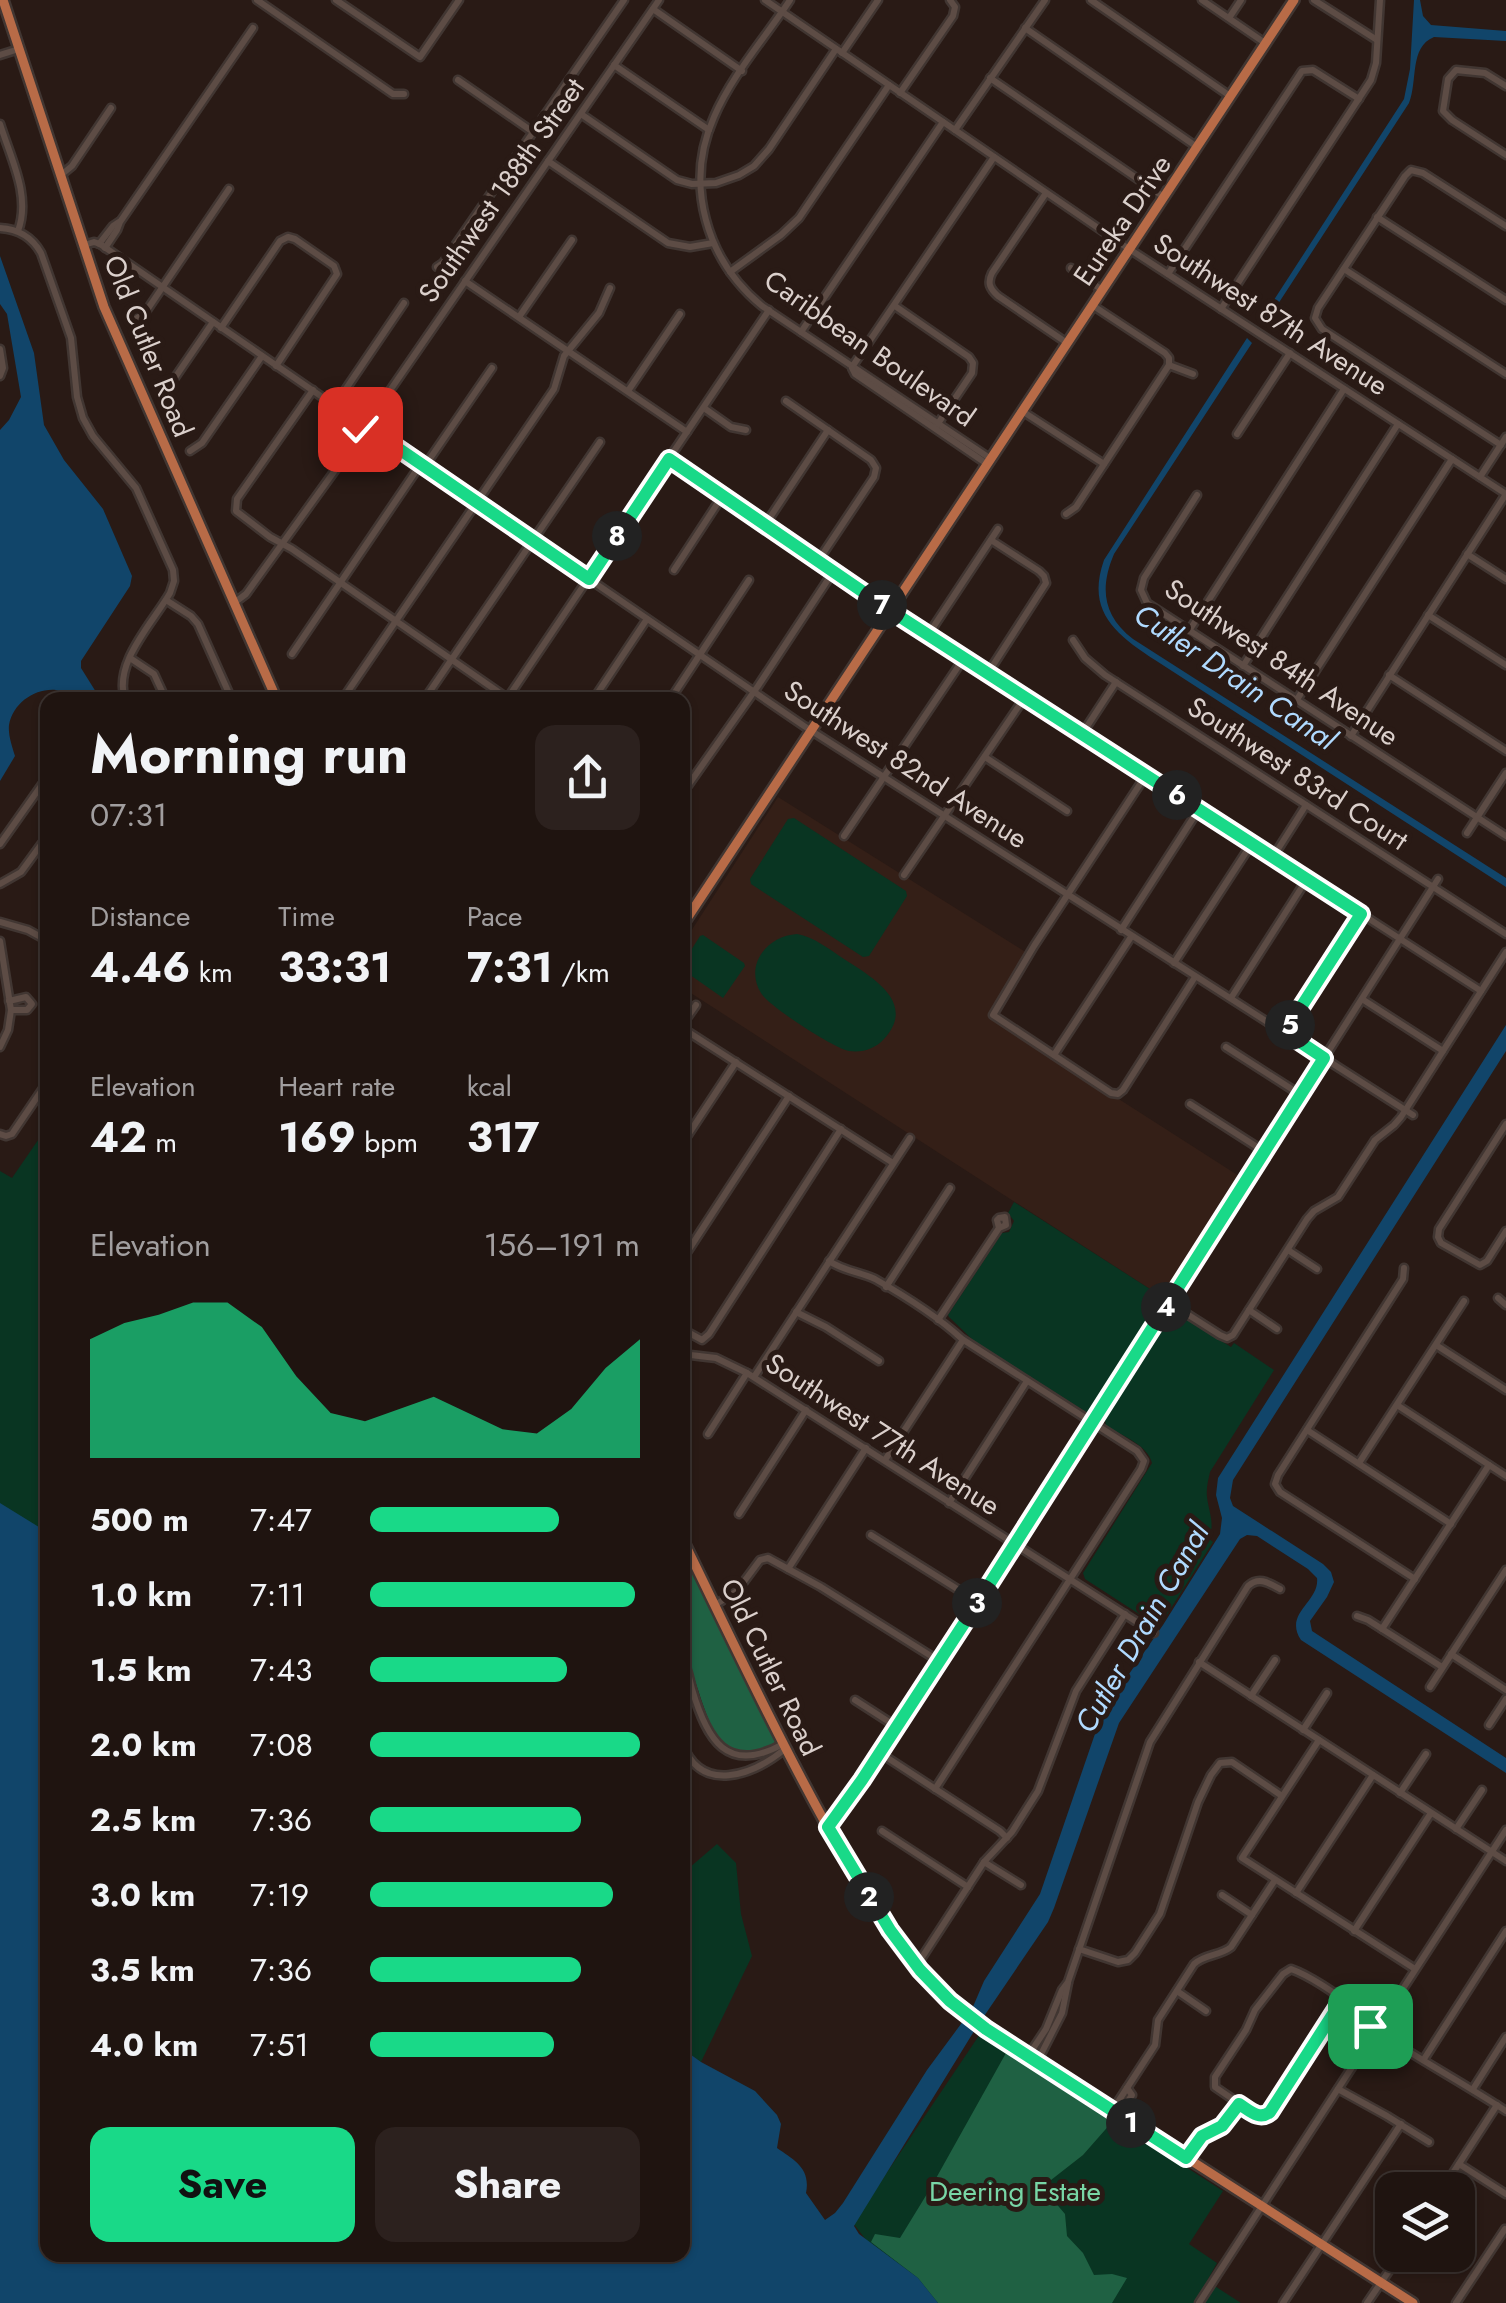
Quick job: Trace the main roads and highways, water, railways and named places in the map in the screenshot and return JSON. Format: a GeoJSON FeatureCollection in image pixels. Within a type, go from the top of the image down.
{"type":"FeatureCollection","features":[{"type":"Feature","properties":{"kind":"main road","name":"Old Cutler Road"},"geometry":{"type":"LineString","coordinates":[[3,0],[111,322],[273,692]]}},
{"type":"Feature","properties":{"kind":"main road","name":"Eureka Drive"},"geometry":{"type":"LineString","coordinates":[[690,914],[1294,0]]}},
{"type":"Feature","properties":{"kind":"main road","name":"Old Cutler Road"},"geometry":{"type":"LineString","coordinates":[[690,1554],[828,1827],[867,1894],[938,1990],[981,2026],[1413,2303]]}},
{"type":"Feature","properties":{"kind":"water"},"geometry":{"type":"Polygon","coordinates":[[[1414,0],[1420,0],[1423,16],[1431,25],[1506,31],[1506,41],[1434,37],[1426,42],[1417,56],[1409,103],[1261,325],[1404,99],[1414,0]]]}},
{"type":"Feature","properties":{"kind":"water"},"geometry":{"type":"Polygon","coordinates":[[[0,256],[34,353],[44,425],[64,460],[103,509],[132,576],[130,586],[81,661],[81,668],[96,692],[56,690],[26,698],[11,717],[9,733],[15,756],[0,781],[0,430],[21,397],[7,314],[0,304],[0,256]]]}},
{"type":"Feature","properties":{"kind":"water","name":"Cutler Drain Canal"},"geometry":{"type":"Polygon","coordinates":[[[1247,338],[1252,343],[1114,554],[1106,589],[1110,610],[1133,639],[1506,878],[1506,887],[1128,641],[1102,607],[1099,578],[1104,560],[1247,338]]]}},
{"type":"Feature","properties":{"kind":"water"},"geometry":{"type":"Polygon","coordinates":[[[1506,1025],[1506,1051],[1233,1480],[1230,1498],[1233,1506],[1331,1572],[1334,1582],[1310,1621],[1312,1631],[1506,1758],[1506,1773],[1301,1640],[1296,1622],[1313,1594],[1317,1578],[1257,1536],[1240,1539],[1119,1723],[1048,1922],[976,2028],[854,2226],[859,2234],[918,2278],[938,2303],[0,2303],[0,1503],[40,1528],[40,2262],[690,2262],[690,2054],[755,2091],[777,2115],[781,2124],[777,2148],[804,2171],[806,2193],[825,2220],[835,2213],[927,2070],[972,2009],[984,1981],[1040,1894],[1097,1728],[1111,1700],[1220,1534],[1218,1478],[1506,1025]]]}},
{"type":"Feature","properties":{"kind":"park label","name":"Deering Estate"},"geometry":{"type":"Point","coordinates":[1015,2191]}}]}
